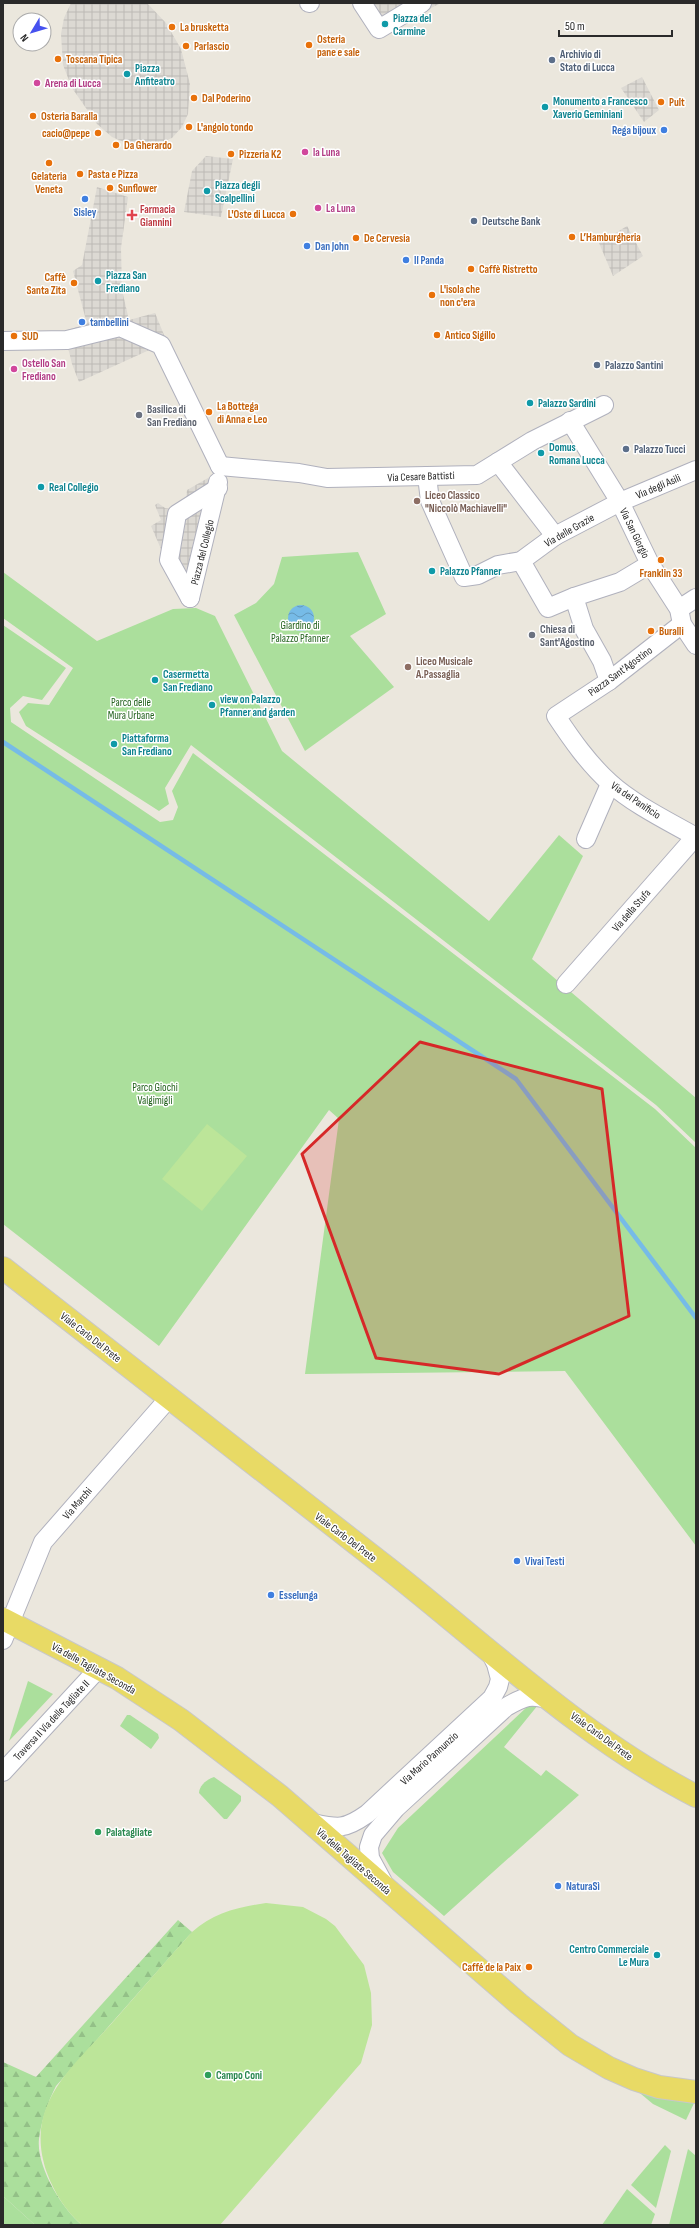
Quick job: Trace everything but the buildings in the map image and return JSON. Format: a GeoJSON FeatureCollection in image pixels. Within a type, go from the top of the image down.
{"type":"FeatureCollection","features":[{"type":"Feature","properties":{"kind":"main road","name":"Viale Carlo Del Prete"},"geometry":{"type":"LineString","coordinates":[[3,1268],[552,1700],[619,1750],[675,1786],[696,1796]]}},
{"type":"Feature","properties":{"kind":"main road","name":"Via delle Tagliate Seconda"},"geometry":{"type":"LineString","coordinates":[[5,1627],[98,1668],[123,1682],[181,1720],[280,1796],[308,1822],[570,2045],[603,2065],[634,2079],[659,2087],[696,2092]]}},
{"type":"Feature","properties":{"kind":"street"},"geometry":{"type":"LineString","coordinates":[[362,3],[379,29],[422,3]]}},
{"type":"Feature","properties":{"kind":"street"},"geometry":{"type":"LineString","coordinates":[[3,341],[67,340],[120,327],[161,345],[220,466]]}},
{"type":"Feature","properties":{"kind":"street","name":"Via Cesare Battisti"},"geometry":{"type":"LineString","coordinates":[[220,466],[299,473],[327,478],[477,475],[532,441],[604,405]]}},
{"type":"Feature","properties":{"kind":"street","name":"Via San Giorgio"},"geometry":{"type":"LineString","coordinates":[[570,421],[620,502],[650,564],[696,645]]}},
{"type":"Feature","properties":{"kind":"street"},"geometry":{"type":"LineString","coordinates":[[498,462],[555,536]]}},
{"type":"Feature","properties":{"kind":"street","name":"Piazza del Collegio"},"geometry":{"type":"LineString","coordinates":[[218,488],[177,514],[169,560],[190,598],[218,488],[220,466]]}},
{"type":"Feature","properties":{"kind":"street","name":"Via degli Asili"},"geometry":{"type":"LineString","coordinates":[[620,502],[696,470]]}},
{"type":"Feature","properties":{"kind":"street"},"geometry":{"type":"LineString","coordinates":[[427,476],[430,501],[464,577],[478,575],[498,565],[521,561],[548,608],[574,597],[620,582],[650,564]]}},
{"type":"Feature","properties":{"kind":"street","name":"Via delle Grazie"},"geometry":{"type":"LineString","coordinates":[[521,561],[555,536],[620,502]]}},
{"type":"Feature","properties":{"kind":"street"},"geometry":{"type":"LineString","coordinates":[[574,597],[584,629],[602,661],[609,681]]}},
{"type":"Feature","properties":{"kind":"street","name":"Piazza Sant'Agostino"},"geometry":{"type":"LineString","coordinates":[[556,716],[609,681],[681,617],[696,598]]}},
{"type":"Feature","properties":{"kind":"street","name":"Via del Panificio"},"geometry":{"type":"LineString","coordinates":[[556,716],[574,745],[610,784],[648,809],[696,837]]}},
{"type":"Feature","properties":{"kind":"street"},"geometry":{"type":"LineString","coordinates":[[586,839],[610,784]]}},
{"type":"Feature","properties":{"kind":"street","name":"Via della Stufa"},"geometry":{"type":"LineString","coordinates":[[566,984],[696,837]]}},
{"type":"Feature","properties":{"kind":"street","name":"Via Marchi"},"geometry":{"type":"LineString","coordinates":[[5,1627],[43,1542],[169,1398]]}},
{"type":"Feature","properties":{"kind":"street","name":"Via Mario Pannunzio"},"geometry":{"type":"LineString","coordinates":[[308,1822],[335,1827],[351,1825],[367,1814],[492,1698],[498,1687],[500,1674],[492,1655],[483,1645]]}},
{"type":"Feature","properties":{"kind":"street","name":"Traversa II Via delle Tagliate II"},"geometry":{"type":"LineString","coordinates":[[3,1772],[98,1668]]}},
{"type":"Feature","properties":{"kind":"street","name":"Via Mario Pannunzio"},"geometry":{"type":"LineString","coordinates":[[386,1888],[370,1858],[369,1847],[372,1836],[392,1812],[506,1707],[529,1696],[535,1695],[552,1700]]}},
{"type":"Feature","properties":{"kind":"highlighted area"},"geometry":{"type":"Polygon","coordinates":[[[420,1042],[602,1089],[629,1316],[499,1374],[376,1358],[302,1154],[420,1042]]]}},
{"type":"Feature","properties":{"kind":"green space","name":"Giardino di Palazzo Pfanner"},"geometry":{"type":"Polygon","coordinates":[[[358,552],[386,614],[350,636],[394,687],[305,751],[234,615],[256,603],[274,584],[282,557],[358,552]]]}},
{"type":"Feature","properties":{"kind":"green space","name":"Parco delle Mura Urbane"},"geometry":{"type":"Polygon","coordinates":[[[3,572],[97,641],[173,609],[196,608],[215,616],[282,751],[489,921],[559,835],[583,856],[532,959],[696,1098],[696,1143],[656,1105],[191,745],[165,788],[169,804],[159,811],[26,726],[19,712],[28,703],[49,705],[73,668],[3,618],[3,572]]]}},
{"type":"Feature","properties":{"kind":"green space","name":"Parco Giochi Valgimigli"},"geometry":{"type":"Polygon","coordinates":[[[3,625],[66,668],[42,700],[23,696],[10,708],[11,722],[160,822],[173,820],[178,807],[172,791],[193,753],[655,1109],[696,1148],[696,1546],[565,1371],[305,1374],[339,1119],[329,1110],[159,1346],[3,1224],[3,625]]]}},
{"type":"Feature","properties":{"kind":"green space"},"geometry":{"type":"Polygon","coordinates":[[[207,1124],[247,1156],[202,1211],[162,1179],[207,1124]]]}},
{"type":"Feature","properties":{"kind":"green space"},"geometry":{"type":"Polygon","coordinates":[[[28,1681],[53,1694],[9,1741],[28,1681]]]}},
{"type":"Feature","properties":{"kind":"green space"},"geometry":{"type":"Polygon","coordinates":[[[538,1705],[504,1747],[541,1776],[546,1770],[579,1795],[444,1916],[393,1872],[382,1853],[398,1828],[528,1706],[538,1705]]]}},
{"type":"Feature","properties":{"kind":"green space"},"geometry":{"type":"Polygon","coordinates":[[[127,1715],[130,1715],[158,1734],[159,1738],[151,1749],[120,1726],[127,1715]]]}},
{"type":"Feature","properties":{"kind":"green space"},"geometry":{"type":"Polygon","coordinates":[[[214,1777],[241,1796],[241,1801],[227,1819],[224,1819],[199,1793],[200,1788],[204,1783],[214,1777]]]}},
{"type":"Feature","properties":{"kind":"green space","name":"Campo Coni"},"geometry":{"type":"Polygon","coordinates":[[[266,1903],[303,1907],[326,1919],[335,1926],[364,1965],[371,1993],[372,2025],[361,2063],[220,2225],[82,2225],[66,2208],[53,2187],[47,2173],[41,2149],[41,2127],[46,2108],[55,2090],[81,2056],[192,1932],[208,1920],[226,1912],[266,1903]]]}},
{"type":"Feature","properties":{"kind":"green space"},"geometry":{"type":"Polygon","coordinates":[[[178,1920],[192,1932],[56,2086],[45,2112],[39,2139],[39,2150],[42,2162],[46,2174],[59,2198],[66,2209],[82,2225],[35,2225],[3,2196],[3,2062],[36,2077],[178,1920]]]}},
{"type":"Feature","properties":{"kind":"green space"},"geometry":{"type":"Polygon","coordinates":[[[635,2089],[696,2099],[686,2120],[653,2104],[635,2089]]]}},
{"type":"Feature","properties":{"kind":"green space"},"geometry":{"type":"Polygon","coordinates":[[[665,2145],[671,2151],[656,2208],[631,2185],[665,2145]]]}},
{"type":"Feature","properties":{"kind":"green space"},"geometry":{"type":"Polygon","coordinates":[[[688,2149],[696,2156],[696,2225],[669,2225],[688,2149]]]}},
{"type":"Feature","properties":{"kind":"green space"},"geometry":{"type":"Polygon","coordinates":[[[627,2189],[655,2214],[651,2225],[602,2225],[627,2189]]]}},
{"type":"Feature","properties":{"kind":"green space"},"geometry":{"type":"Polygon","coordinates":[[[3,2196],[35,2225],[3,2225],[3,2196]]]}},
{"type":"Feature","properties":{"kind":"shaded area","name":"Piazza Anfiteatro"},"geometry":{"type":"Polygon","coordinates":[[[71,3],[147,3],[166,23],[181,49],[190,84],[188,114],[182,127],[172,138],[153,145],[133,146],[112,137],[97,124],[72,88],[63,65],[61,34],[64,18],[71,3]]]}},
{"type":"Feature","properties":{"kind":"shaded area","name":"Piazza del Carmine"},"geometry":{"type":"Polygon","coordinates":[[[356,3],[441,3],[388,30],[356,3]]]}},
{"type":"Feature","properties":{"kind":"shaded area"},"geometry":{"type":"Polygon","coordinates":[[[642,77],[659,110],[644,122],[621,88],[642,77]]]}},
{"type":"Feature","properties":{"kind":"shaded area","name":"Piazza degli Scalpellini"},"geometry":{"type":"Polygon","coordinates":[[[206,156],[233,159],[221,217],[184,212],[192,171],[206,156]]]}},
{"type":"Feature","properties":{"kind":"shaded area","name":"Piazza San Frediano"},"geometry":{"type":"Polygon","coordinates":[[[97,187],[128,197],[121,248],[122,290],[129,320],[155,313],[167,342],[79,382],[72,364],[64,331],[87,324],[73,271],[82,265],[97,187]]]}},
{"type":"Feature","properties":{"kind":"shaded area"},"geometry":{"type":"Polygon","coordinates":[[[627,226],[643,256],[613,276],[599,243],[627,226]]]}},
{"type":"Feature","properties":{"kind":"shaded area"},"geometry":{"type":"Polygon","coordinates":[[[222,472],[225,494],[193,605],[183,600],[151,526],[161,520],[155,505],[158,503],[165,508],[173,509],[186,499],[187,490],[215,474],[222,472]]]}},
{"type":"Feature","properties":{"kind":"water"},"geometry":{"type":"Polygon","coordinates":[[[301,605],[310,609],[314,618],[310,627],[301,631],[292,627],[288,618],[292,609],[301,605]]]}},
{"type":"Feature","properties":{"kind":"waterway"},"geometry":{"type":"LineString","coordinates":[[3,742],[516,1079],[696,1318]]}},
{"type":"Feature","properties":{"kind":"place","name":"Piazza del Carmine"},"geometry":{"type":"Point","coordinates":[385,24]}},
{"type":"Feature","properties":{"kind":"place","name":"La brusketta"},"geometry":{"type":"Point","coordinates":[172,27]}},
{"type":"Feature","properties":{"kind":"place","name":"Osteria pane e sale"},"geometry":{"type":"Point","coordinates":[309,45]}},
{"type":"Feature","properties":{"kind":"place","name":"Parlascio"},"geometry":{"type":"Point","coordinates":[186,46]}},
{"type":"Feature","properties":{"kind":"place","name":"Toscana Tipica"},"geometry":{"type":"Point","coordinates":[58,59]}},
{"type":"Feature","properties":{"kind":"place","name":"Archivio di Stato di Lucca"},"geometry":{"type":"Point","coordinates":[552,60]}},
{"type":"Feature","properties":{"kind":"place","name":"Piazza Anfiteatro"},"geometry":{"type":"Point","coordinates":[127,74]}},
{"type":"Feature","properties":{"kind":"place","name":"Arena di Lucca"},"geometry":{"type":"Point","coordinates":[37,83]}},
{"type":"Feature","properties":{"kind":"place","name":"Dal Poderino"},"geometry":{"type":"Point","coordinates":[194,98]}},
{"type":"Feature","properties":{"kind":"place","name":"Pult"},"geometry":{"type":"Point","coordinates":[661,102]}},
{"type":"Feature","properties":{"kind":"place","name":"Monumento a Francesco Xaverio Geminiani"},"geometry":{"type":"Point","coordinates":[545,107]}},
{"type":"Feature","properties":{"kind":"place","name":"Osteria Baralla"},"geometry":{"type":"Point","coordinates":[33,116]}},
{"type":"Feature","properties":{"kind":"place","name":"L'angolo tondo"},"geometry":{"type":"Point","coordinates":[189,127]}},
{"type":"Feature","properties":{"kind":"place","name":"Rega bijoux"},"geometry":{"type":"Point","coordinates":[664,130]}},
{"type":"Feature","properties":{"kind":"place","name":"cacio@pepe"},"geometry":{"type":"Point","coordinates":[98,133]}},
{"type":"Feature","properties":{"kind":"place","name":"Da Gherardo"},"geometry":{"type":"Point","coordinates":[116,145]}},
{"type":"Feature","properties":{"kind":"place","name":"la Luna"},"geometry":{"type":"Point","coordinates":[305,152]}},
{"type":"Feature","properties":{"kind":"place","name":"Pizzeria K2"},"geometry":{"type":"Point","coordinates":[231,154]}},
{"type":"Feature","properties":{"kind":"place","name":"Gelateria Veneta"},"geometry":{"type":"Point","coordinates":[49,163]}},
{"type":"Feature","properties":{"kind":"place","name":"Pasta e Pizza"},"geometry":{"type":"Point","coordinates":[80,174]}},
{"type":"Feature","properties":{"kind":"place","name":"Sunflower"},"geometry":{"type":"Point","coordinates":[110,188]}},
{"type":"Feature","properties":{"kind":"place","name":"Piazza degli Scalpellini"},"geometry":{"type":"Point","coordinates":[207,191]}},
{"type":"Feature","properties":{"kind":"place","name":"Sisley"},"geometry":{"type":"Point","coordinates":[85,199]}},
{"type":"Feature","properties":{"kind":"place","name":"La Luna"},"geometry":{"type":"Point","coordinates":[318,208]}},
{"type":"Feature","properties":{"kind":"place","name":"L'Oste di Lucca"},"geometry":{"type":"Point","coordinates":[293,214]}},
{"type":"Feature","properties":{"kind":"place","name":"Farmacia Giannini"},"geometry":{"type":"Point","coordinates":[132,215]}},
{"type":"Feature","properties":{"kind":"place","name":"Deutsche Bank"},"geometry":{"type":"Point","coordinates":[474,221]}},
{"type":"Feature","properties":{"kind":"place","name":"L’Hamburgheria"},"geometry":{"type":"Point","coordinates":[572,237]}},
{"type":"Feature","properties":{"kind":"place","name":"De Cervesia"},"geometry":{"type":"Point","coordinates":[356,238]}},
{"type":"Feature","properties":{"kind":"place","name":"Dan John"},"geometry":{"type":"Point","coordinates":[307,246]}},
{"type":"Feature","properties":{"kind":"place","name":"Il Panda"},"geometry":{"type":"Point","coordinates":[406,260]}},
{"type":"Feature","properties":{"kind":"place","name":"Caffè Ristretto"},"geometry":{"type":"Point","coordinates":[471,269]}},
{"type":"Feature","properties":{"kind":"place","name":"Piazza San Frediano"},"geometry":{"type":"Point","coordinates":[98,281]}},
{"type":"Feature","properties":{"kind":"place","name":"Caffè Santa Zita"},"geometry":{"type":"Point","coordinates":[74,283]}},
{"type":"Feature","properties":{"kind":"place","name":"L'isola che non c'era"},"geometry":{"type":"Point","coordinates":[432,295]}},
{"type":"Feature","properties":{"kind":"place","name":"tambellini"},"geometry":{"type":"Point","coordinates":[82,322]}},
{"type":"Feature","properties":{"kind":"place","name":"Antico Sigillo"},"geometry":{"type":"Point","coordinates":[437,335]}},
{"type":"Feature","properties":{"kind":"place","name":"SUD"},"geometry":{"type":"Point","coordinates":[14,336]}},
{"type":"Feature","properties":{"kind":"place","name":"Palazzo Santini"},"geometry":{"type":"Point","coordinates":[597,365]}},
{"type":"Feature","properties":{"kind":"place","name":"Ostello San Frediano"},"geometry":{"type":"Point","coordinates":[14,369]}},
{"type":"Feature","properties":{"kind":"place","name":"Palazzo Sardini"},"geometry":{"type":"Point","coordinates":[530,403]}},
{"type":"Feature","properties":{"kind":"place","name":"La Bottega di Anna e Leo"},"geometry":{"type":"Point","coordinates":[209,412]}},
{"type":"Feature","properties":{"kind":"place","name":"Basilica di San Frediano"},"geometry":{"type":"Point","coordinates":[139,415]}},
{"type":"Feature","properties":{"kind":"place","name":"Palazzo Tucci"},"geometry":{"type":"Point","coordinates":[626,449]}},
{"type":"Feature","properties":{"kind":"place","name":"Domus Romana Lucca"},"geometry":{"type":"Point","coordinates":[541,453]}},
{"type":"Feature","properties":{"kind":"place","name":"Real Collegio"},"geometry":{"type":"Point","coordinates":[41,487]}},
{"type":"Feature","properties":{"kind":"place","name":"Liceo Classico \"Niccolò Machiavelli\""},"geometry":{"type":"Point","coordinates":[417,501]}},
{"type":"Feature","properties":{"kind":"place","name":"Franklin 33"},"geometry":{"type":"Point","coordinates":[661,560]}},
{"type":"Feature","properties":{"kind":"place","name":"Palazzo Pfanner"},"geometry":{"type":"Point","coordinates":[432,571]}},
{"type":"Feature","properties":{"kind":"place","name":"Buralli"},"geometry":{"type":"Point","coordinates":[651,631]}},
{"type":"Feature","properties":{"kind":"place","name":"Chiesa di Sant'Agostino"},"geometry":{"type":"Point","coordinates":[532,635]}},
{"type":"Feature","properties":{"kind":"place","name":"Liceo Musicale A.Passaglia"},"geometry":{"type":"Point","coordinates":[408,667]}},
{"type":"Feature","properties":{"kind":"place","name":"Casermetta San Frediano"},"geometry":{"type":"Point","coordinates":[155,680]}},
{"type":"Feature","properties":{"kind":"place","name":"view on Palazzo Pfanner and garden"},"geometry":{"type":"Point","coordinates":[212,705]}},
{"type":"Feature","properties":{"kind":"place","name":"Piattaforma San Frediano"},"geometry":{"type":"Point","coordinates":[114,744]}},
{"type":"Feature","properties":{"kind":"place","name":"Vivai Testi"},"geometry":{"type":"Point","coordinates":[517,1561]}},
{"type":"Feature","properties":{"kind":"place","name":"Esselunga"},"geometry":{"type":"Point","coordinates":[271,1595]}},
{"type":"Feature","properties":{"kind":"place","name":"Palatagliate"},"geometry":{"type":"Point","coordinates":[98,1832]}},
{"type":"Feature","properties":{"kind":"place","name":"NaturaSì"},"geometry":{"type":"Point","coordinates":[558,1886]}},
{"type":"Feature","properties":{"kind":"place","name":"Centro Commerciale Le Mura"},"geometry":{"type":"Point","coordinates":[657,1955]}},
{"type":"Feature","properties":{"kind":"place","name":"Caffé de la Paix"},"geometry":{"type":"Point","coordinates":[529,1967]}},
{"type":"Feature","properties":{"kind":"place","name":"Campo Coni"},"geometry":{"type":"Point","coordinates":[208,2075]}}]}
